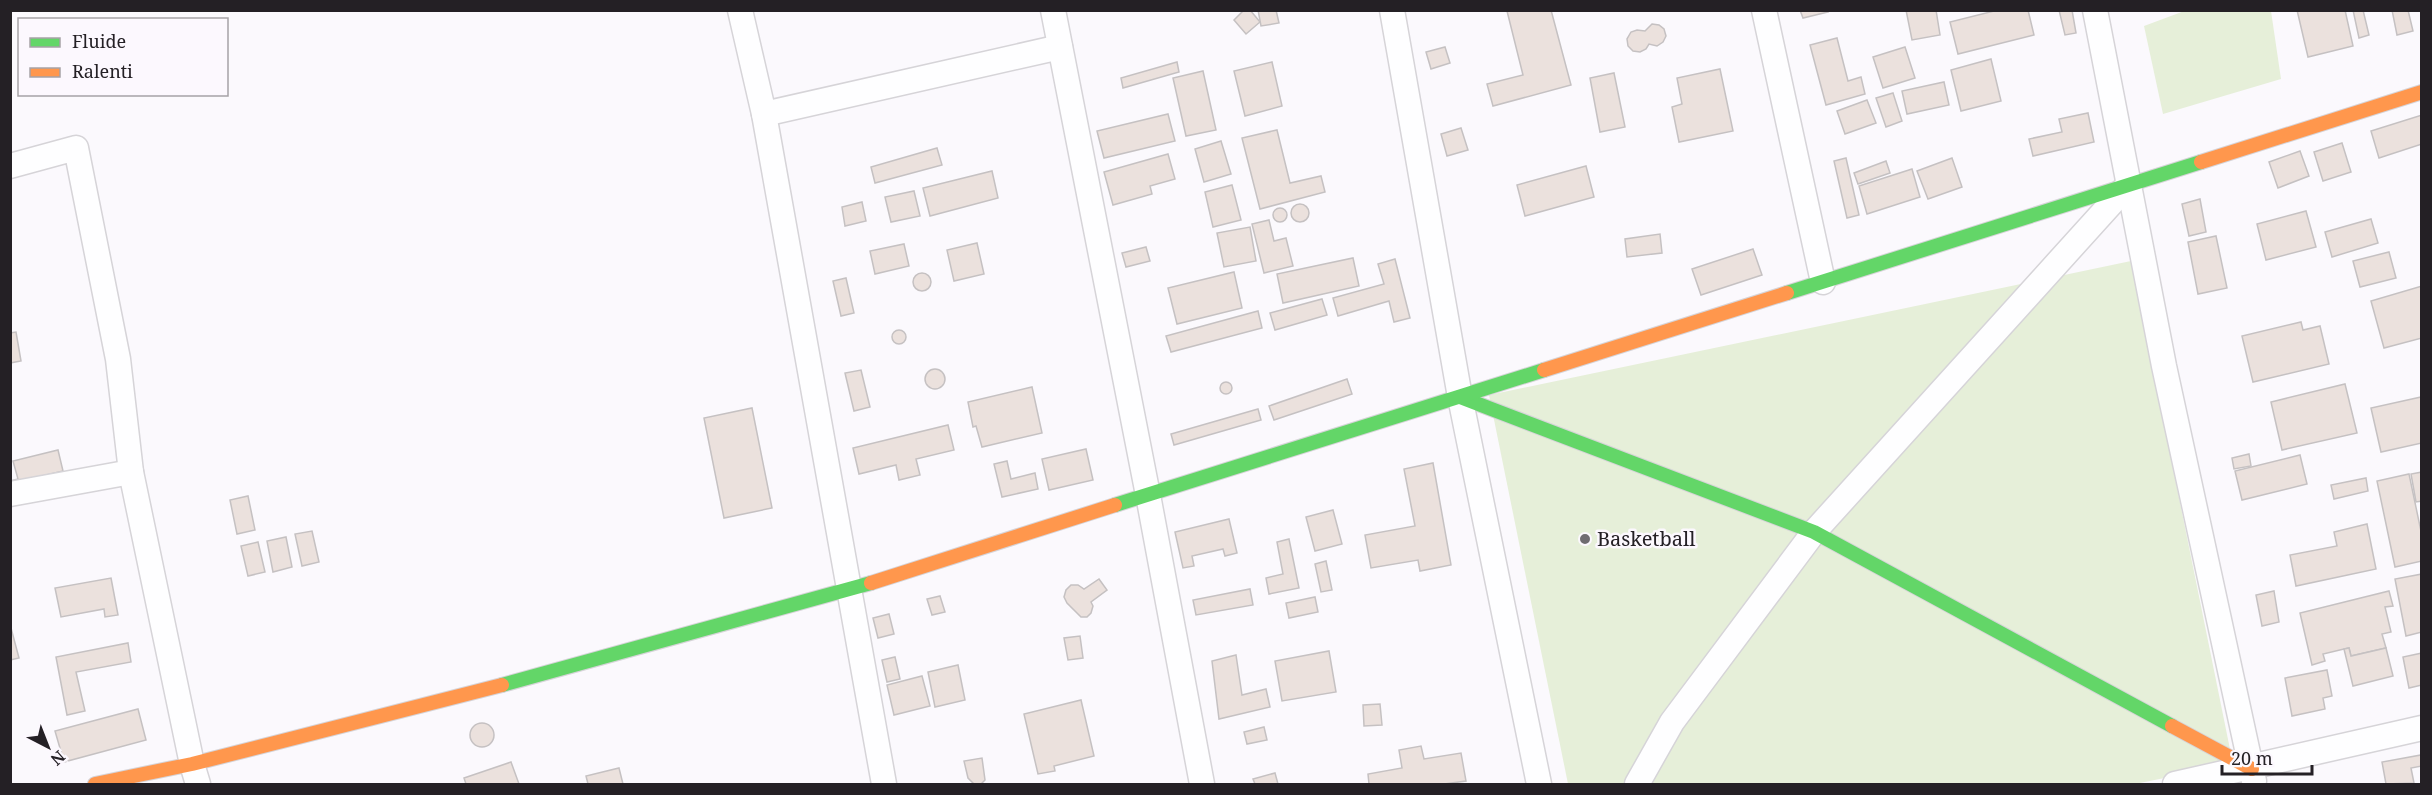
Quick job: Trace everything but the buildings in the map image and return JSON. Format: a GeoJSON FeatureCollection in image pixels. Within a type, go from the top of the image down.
{"type":"FeatureCollection","features":[{"type":"Feature","properties":{"kind":"street"},"geometry":{"type":"LineString","coordinates":[[740,10],[764,114],[884,784]]}},
{"type":"Feature","properties":{"kind":"street"},"geometry":{"type":"LineString","coordinates":[[1053,10],[1202,784]]}},
{"type":"Feature","properties":{"kind":"street"},"geometry":{"type":"LineString","coordinates":[[1392,10],[1460,397],[1539,784]]}},
{"type":"Feature","properties":{"kind":"street"},"geometry":{"type":"LineString","coordinates":[[1764,10],[1823,282]]}},
{"type":"Feature","properties":{"kind":"street"},"geometry":{"type":"LineString","coordinates":[[2095,10],[2127,186],[2164,366],[2253,777]]}},
{"type":"Feature","properties":{"kind":"street"},"geometry":{"type":"LineString","coordinates":[[764,114],[1060,47]]}},
{"type":"Feature","properties":{"kind":"street"},"geometry":{"type":"LineString","coordinates":[[95,784],[195,774],[850,589],[2421,92]]}},
{"type":"Feature","properties":{"kind":"street"},"geometry":{"type":"LineString","coordinates":[[10,166],[76,148],[118,359],[131,472],[195,774]]}},
{"type":"Feature","properties":{"kind":"street"},"geometry":{"type":"LineString","coordinates":[[1637,784],[1672,723],[1814,532],[2127,186]]}},
{"type":"Feature","properties":{"kind":"street"},"geometry":{"type":"LineString","coordinates":[[1460,397],[1814,532],[2253,777]]}},
{"type":"Feature","properties":{"kind":"street"},"geometry":{"type":"LineString","coordinates":[[10,494],[131,472]]}},
{"type":"Feature","properties":{"kind":"street"},"geometry":{"type":"LineString","coordinates":[[2175,784],[2253,777],[2421,728]]}},
{"type":"Feature","properties":{"kind":"green space"},"geometry":{"type":"Polygon","coordinates":[[[2187,10],[2271,11],[2281,79],[2163,114],[2144,26],[2187,10]]]}},
{"type":"Feature","properties":{"kind":"green space"},"geometry":{"type":"Polygon","coordinates":[[[2131,261],[2233,764],[2135,784],[1568,784],[1489,395],[2131,261]]]}},
{"type":"Feature","properties":{"kind":"traffic: fast"},"geometry":{"type":"LineString","coordinates":[[1787,293],[2201,162]]}},
{"type":"Feature","properties":{"kind":"traffic: fast"},"geometry":{"type":"LineString","coordinates":[[1115,505],[1544,370]]}},
{"type":"Feature","properties":{"kind":"traffic: fast"},"geometry":{"type":"LineString","coordinates":[[1460,397],[1814,532],[2172,726]]}},
{"type":"Feature","properties":{"kind":"traffic: fast"},"geometry":{"type":"LineString","coordinates":[[502,685],[871,583]]}},
{"type":"Feature","properties":{"kind":"traffic: slow"},"geometry":{"type":"LineString","coordinates":[[2201,162],[2422,92]]}},
{"type":"Feature","properties":{"kind":"traffic: slow"},"geometry":{"type":"LineString","coordinates":[[1544,370],[1787,293]]}},
{"type":"Feature","properties":{"kind":"traffic: slow"},"geometry":{"type":"LineString","coordinates":[[871,583],[1115,505]]}},
{"type":"Feature","properties":{"kind":"traffic: slow"},"geometry":{"type":"LineString","coordinates":[[95,784],[192,764],[502,685]]}},
{"type":"Feature","properties":{"kind":"traffic: slow"},"geometry":{"type":"LineString","coordinates":[[2172,726],[2252,769]]}},
{"type":"Feature","properties":{"kind":"place","name":"Basketball"},"geometry":{"type":"Point","coordinates":[1585,539]}}]}
